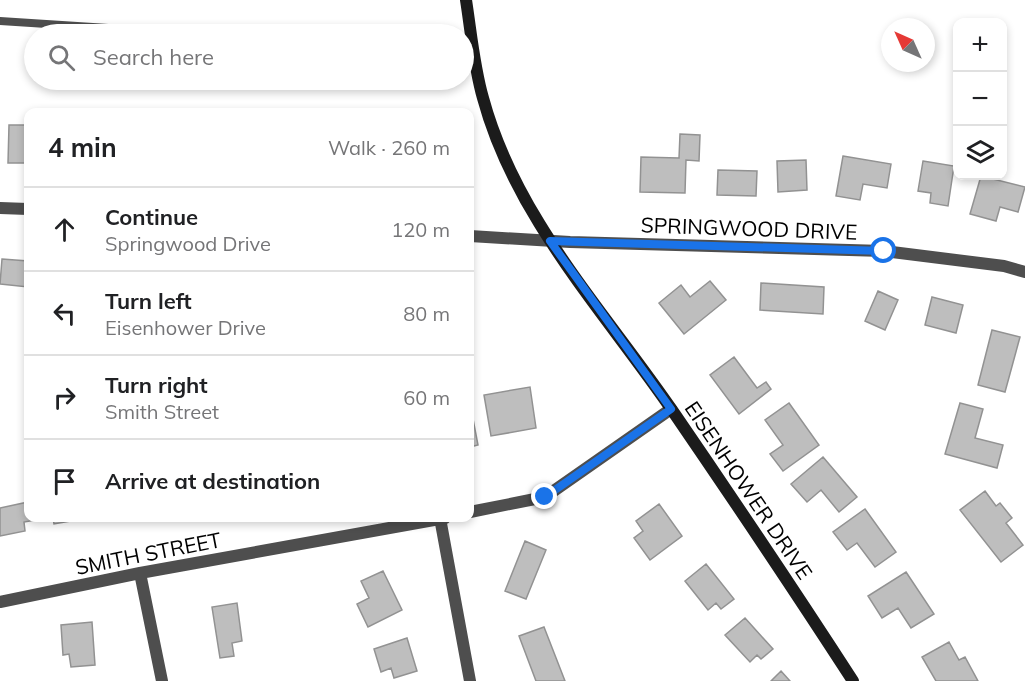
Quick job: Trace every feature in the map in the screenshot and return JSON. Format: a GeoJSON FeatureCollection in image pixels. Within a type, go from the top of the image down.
{"type":"FeatureCollection","features":[{"type":"Feature","properties":{"kind":"street","name":"EISENHOWER DRIVE"},"geometry":{"type":"LineString","coordinates":[[466,0],[470,24]]}},
{"type":"Feature","properties":{"kind":"street","name":"EISENHOWER DRIVE"},"geometry":{"type":"LineString","coordinates":[[474,48],[482,97],[496,139],[550,241],[671,409],[853,681]]}},
{"type":"Feature","properties":{"kind":"street"},"geometry":{"type":"LineString","coordinates":[[0,208],[24,209]]}},
{"type":"Feature","properties":{"kind":"street","name":"SPRINGWOOD DRIVE"},"geometry":{"type":"LineString","coordinates":[[474,236],[550,241],[884,251],[1004,266],[1025,273]]}},
{"type":"Feature","properties":{"kind":"street"},"geometry":{"type":"LineString","coordinates":[[474,511],[545,497],[671,409]]}},
{"type":"Feature","properties":{"kind":"street","name":"SMITH STREET"},"geometry":{"type":"LineString","coordinates":[[0,602],[140,573],[420,522]]}},
{"type":"Feature","properties":{"kind":"street"},"geometry":{"type":"LineString","coordinates":[[443,522],[471,681]]}},
{"type":"Feature","properties":{"kind":"street"},"geometry":{"type":"LineString","coordinates":[[140,573],[162,681]]}},
{"type":"Feature","properties":{"kind":"lane"},"geometry":{"type":"LineString","coordinates":[[0,21],[46,24]]}},
{"type":"Feature","properties":{"kind":"building"},"geometry":{"type":"Polygon","coordinates":[[[9,125],[24,125],[24,163],[8,163],[9,125]]]}},
{"type":"Feature","properties":{"kind":"building"},"geometry":{"type":"Polygon","coordinates":[[[680,134],[700,135],[699,161],[686,160],[685,193],[640,192],[641,157],[679,158],[680,134]]]}},
{"type":"Feature","properties":{"kind":"building"},"geometry":{"type":"Polygon","coordinates":[[[843,156],[891,164],[887,188],[863,184],[860,200],[836,196],[843,156]]]}},
{"type":"Feature","properties":{"kind":"building"},"geometry":{"type":"Polygon","coordinates":[[[806,160],[807,190],[778,192],[777,161],[806,160]]]}},
{"type":"Feature","properties":{"kind":"building"},"geometry":{"type":"Polygon","coordinates":[[[923,161],[953,166],[948,206],[930,203],[931,193],[918,191],[923,161]]]}},
{"type":"Feature","properties":{"kind":"building"},"geometry":{"type":"Polygon","coordinates":[[[718,170],[757,171],[756,196],[717,195],[718,170]]]}},
{"type":"Feature","properties":{"kind":"building"},"geometry":{"type":"Polygon","coordinates":[[[980,180],[997,180],[1025,187],[1018,212],[1000,207],[996,221],[970,214],[980,180]]]}},
{"type":"Feature","properties":{"kind":"building"},"geometry":{"type":"Polygon","coordinates":[[[2,259],[24,261],[24,287],[0,284],[2,259]]]}},
{"type":"Feature","properties":{"kind":"building"},"geometry":{"type":"Polygon","coordinates":[[[710,281],[726,300],[684,334],[659,303],[681,285],[690,297],[710,281]]]}},
{"type":"Feature","properties":{"kind":"building"},"geometry":{"type":"Polygon","coordinates":[[[761,283],[824,287],[823,314],[760,310],[761,283]]]}},
{"type":"Feature","properties":{"kind":"building"},"geometry":{"type":"Polygon","coordinates":[[[878,291],[898,300],[885,330],[865,321],[878,291]]]}},
{"type":"Feature","properties":{"kind":"building"},"geometry":{"type":"Polygon","coordinates":[[[932,297],[963,305],[956,333],[925,325],[932,297]]]}},
{"type":"Feature","properties":{"kind":"building"},"geometry":{"type":"Polygon","coordinates":[[[992,330],[1020,337],[1005,392],[978,385],[992,330]]]}},
{"type":"Feature","properties":{"kind":"building"},"geometry":{"type":"Polygon","coordinates":[[[734,357],[757,388],[766,382],[771,389],[739,414],[710,375],[734,357]]]}},
{"type":"Feature","properties":{"kind":"building"},"geometry":{"type":"Polygon","coordinates":[[[530,387],[536,428],[491,436],[484,395],[530,387]]]}},
{"type":"Feature","properties":{"kind":"building"},"geometry":{"type":"Polygon","coordinates":[[[789,403],[819,445],[783,471],[770,454],[783,445],[765,420],[789,403]]]}},
{"type":"Feature","properties":{"kind":"building"},"geometry":{"type":"Polygon","coordinates":[[[960,403],[983,409],[975,438],[1003,445],[997,468],[945,454],[960,403]]]}},
{"type":"Feature","properties":{"kind":"building"},"geometry":{"type":"Polygon","coordinates":[[[474,424],[478,445],[474,446],[474,424]]]}},
{"type":"Feature","properties":{"kind":"building"},"geometry":{"type":"Polygon","coordinates":[[[823,457],[857,497],[839,512],[821,490],[807,502],[791,484],[823,457]]]}},
{"type":"Feature","properties":{"kind":"building"},"geometry":{"type":"Polygon","coordinates":[[[985,491],[996,506],[1000,503],[1012,518],[1006,523],[1023,545],[1001,562],[960,510],[985,491]]]}},
{"type":"Feature","properties":{"kind":"building"},"geometry":{"type":"Polygon","coordinates":[[[24,503],[25,531],[0,536],[0,508],[24,503]]]}},
{"type":"Feature","properties":{"kind":"building"},"geometry":{"type":"Polygon","coordinates":[[[659,504],[682,536],[650,560],[634,538],[643,531],[636,521],[659,504]]]}},
{"type":"Feature","properties":{"kind":"building"},"geometry":{"type":"Polygon","coordinates":[[[865,509],[896,552],[875,567],[857,543],[847,550],[833,532],[865,509]]]}},
{"type":"Feature","properties":{"kind":"building"},"geometry":{"type":"Polygon","coordinates":[[[525,541],[546,550],[526,599],[505,591],[525,541]]]}},
{"type":"Feature","properties":{"kind":"building"},"geometry":{"type":"Polygon","coordinates":[[[706,564],[734,599],[721,609],[716,603],[708,610],[685,581],[706,564]]]}},
{"type":"Feature","properties":{"kind":"building"},"geometry":{"type":"Polygon","coordinates":[[[383,571],[402,610],[368,627],[357,604],[369,598],[361,581],[383,571]]]}},
{"type":"Feature","properties":{"kind":"building"},"geometry":{"type":"Polygon","coordinates":[[[906,572],[934,614],[911,628],[898,608],[882,618],[868,596],[906,572]]]}},
{"type":"Feature","properties":{"kind":"building"},"geometry":{"type":"Polygon","coordinates":[[[237,603],[242,641],[232,643],[234,656],[220,658],[212,607],[237,603]]]}},
{"type":"Feature","properties":{"kind":"building"},"geometry":{"type":"Polygon","coordinates":[[[745,618],[773,649],[761,659],[757,655],[750,662],[725,635],[745,618]]]}},
{"type":"Feature","properties":{"kind":"building"},"geometry":{"type":"Polygon","coordinates":[[[92,622],[95,665],[71,667],[69,654],[63,655],[61,625],[92,622]]]}},
{"type":"Feature","properties":{"kind":"building"},"geometry":{"type":"Polygon","coordinates":[[[544,627],[565,681],[536,681],[519,636],[544,627]]]}},
{"type":"Feature","properties":{"kind":"building"},"geometry":{"type":"Polygon","coordinates":[[[407,638],[417,671],[394,678],[391,668],[381,672],[374,649],[407,638]]]}},
{"type":"Feature","properties":{"kind":"building"},"geometry":{"type":"Polygon","coordinates":[[[949,642],[959,660],[965,657],[978,681],[936,681],[922,657],[949,642]]]}},
{"type":"Feature","properties":{"kind":"building"},"geometry":{"type":"Polygon","coordinates":[[[781,671],[790,681],[771,681],[781,671]]]}},
{"type":"Feature","properties":{"kind":"route"},"geometry":{"type":"LineString","coordinates":[[545,497],[671,409],[550,241],[884,251]]}}]}
